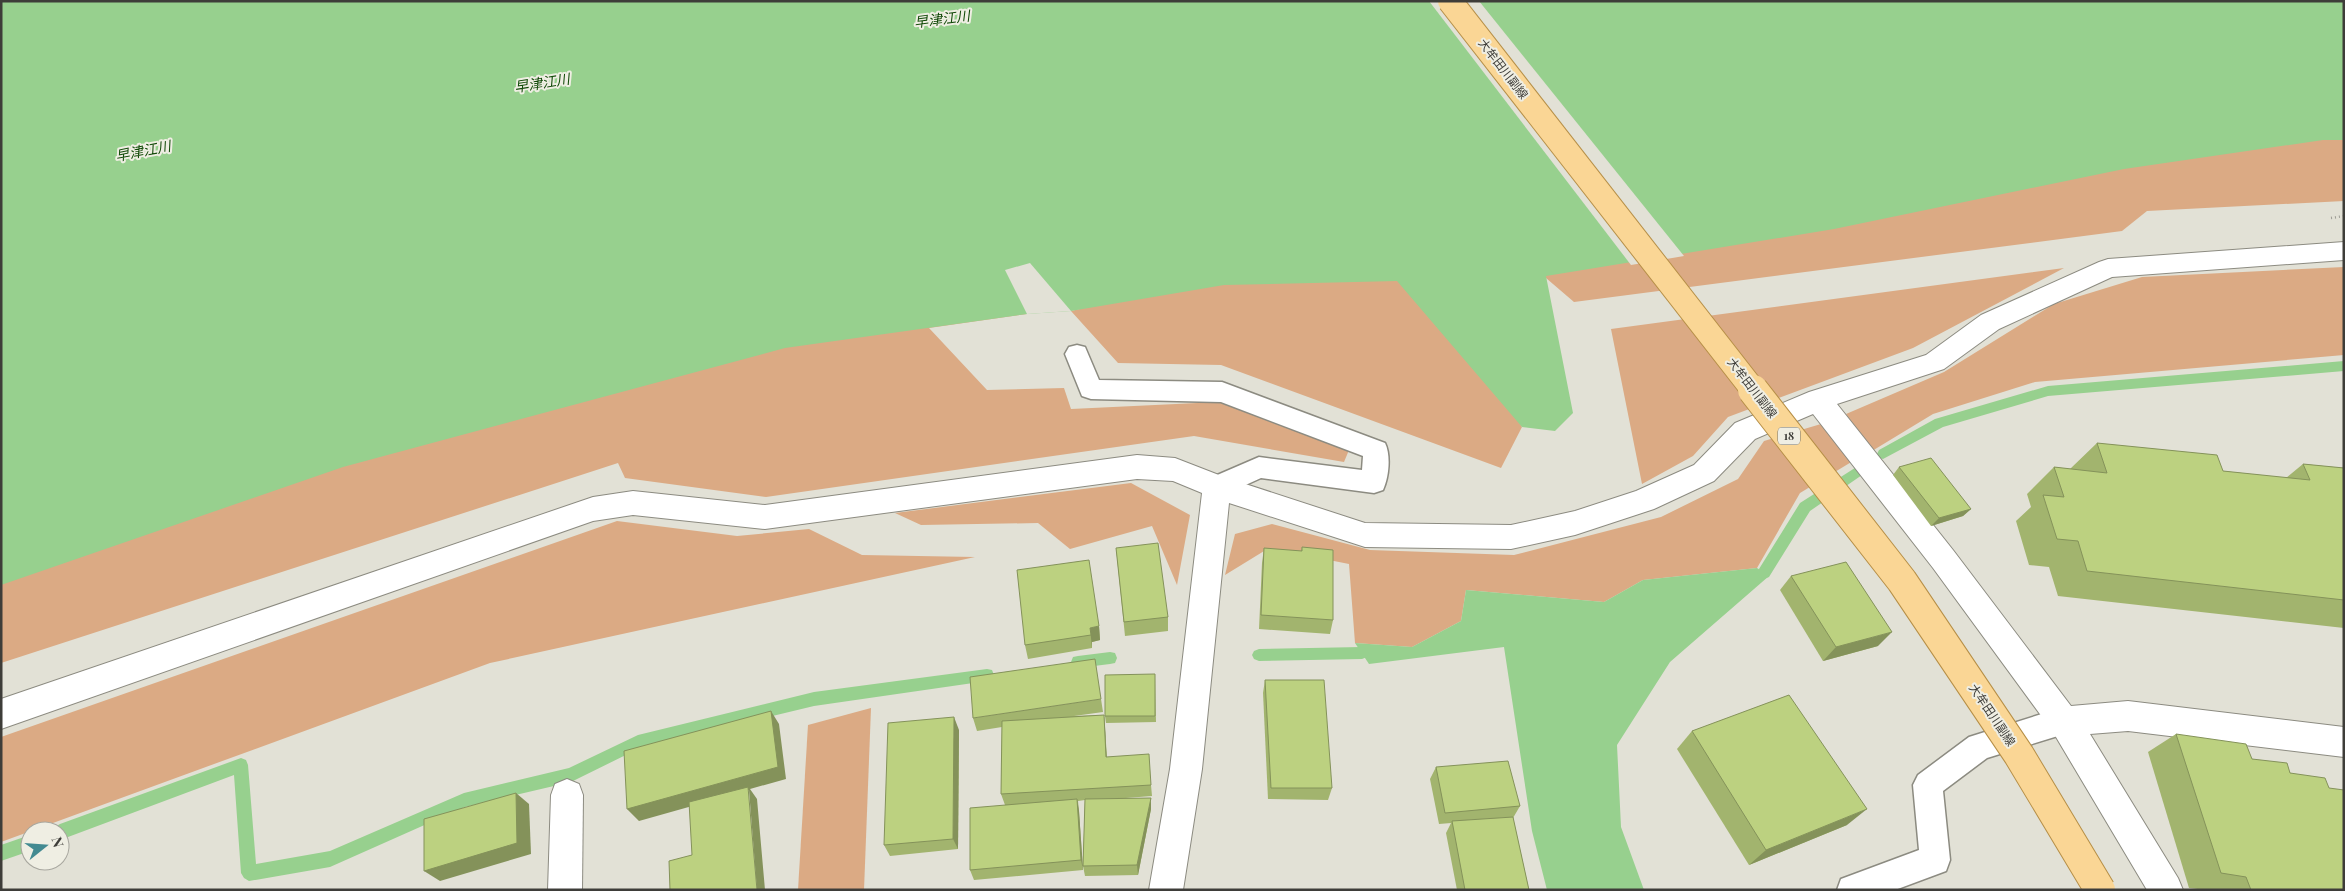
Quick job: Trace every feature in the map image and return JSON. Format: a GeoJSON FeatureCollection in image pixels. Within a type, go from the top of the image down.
{"type":"FeatureCollection","features":[{"type":"Feature","properties":{"kind":"main road","name":"大牟田川副線"},"geometry":{"type":"LineString","coordinates":[[1450,1],[1902,581],[2019,755],[2100,890]]}},
{"type":"Feature","properties":{"kind":"street"},"geometry":{"type":"LineString","coordinates":[[1,714],[593,509],[633,503],[765,517],[1137,467],[1175,470],[1217,487],[1365,535],[1511,537],[1575,523],[1644,502],[1704,473],[1745,431],[1818,400],[1935,362],[1990,322],[2108,268],[2344,251]]}},
{"type":"Feature","properties":{"kind":"street"},"geometry":{"type":"LineString","coordinates":[[1818,400],[1943,559],[2064,721],[2166,890]]}},
{"type":"Feature","properties":{"kind":"street"},"geometry":{"type":"LineString","coordinates":[[1166,890],[1186,769],[1217,487]]}},
{"type":"Feature","properties":{"kind":"street"},"geometry":{"type":"LineString","coordinates":[[2064,721],[2128,716],[2344,742]]}},
{"type":"Feature","properties":{"kind":"street"},"geometry":{"type":"LineString","coordinates":[[565,890],[567,795]]}},
{"type":"Feature","properties":{"kind":"lane"},"geometry":{"type":"LineString","coordinates":[[1077,354],[1091,389],[1222,392],[1376,450],[1374,482],[1259,467],[1217,487]]}},
{"type":"Feature","properties":{"kind":"lane"},"geometry":{"type":"LineString","coordinates":[[1852,890],[1935,860],[1928,784],[1979,747],[2064,721]]}},
{"type":"Feature","properties":{"kind":"shaded area"},"geometry":{"type":"Polygon","coordinates":[[[2344,105],[2344,201],[2147,211],[2122,231],[1574,302],[1546,278],[1487,205],[2344,105]]]}},
{"type":"Feature","properties":{"kind":"shaded area"},"geometry":{"type":"Polygon","coordinates":[[[1399,234],[1522,427],[1501,468],[1221,365],[1118,363],[1071,311],[1399,234]]]}},
{"type":"Feature","properties":{"kind":"shaded area"},"geometry":{"type":"Polygon","coordinates":[[[2344,267],[2344,355],[2035,382],[1933,414],[1872,451],[1846,414],[1944,372],[2054,304],[2142,277],[2344,267]]]}},
{"type":"Feature","properties":{"kind":"shaded area"},"geometry":{"type":"Polygon","coordinates":[[[2064,268],[1913,348],[1728,417],[1693,456],[1642,484],[1611,329],[2064,268]]]}},
{"type":"Feature","properties":{"kind":"shaded area"},"geometry":{"type":"Polygon","coordinates":[[[1005,270],[1027,314],[929,328],[987,390],[1064,388],[1071,409],[1218,402],[1349,450],[1344,462],[1194,436],[766,497],[625,478],[618,463],[1,663],[1,527],[1005,270]]]}},
{"type":"Feature","properties":{"kind":"shaded area"},"geometry":{"type":"Polygon","coordinates":[[[1821,424],[1853,461],[1800,493],[1757,568],[1643,580],[1604,602],[1466,590],[1461,621],[1412,647],[1355,643],[1349,564],[1269,548],[1225,575],[1235,534],[1272,524],[1370,550],[1514,555],[1661,517],[1738,479],[1764,441],[1821,424]]]}},
{"type":"Feature","properties":{"kind":"shaded area"},"geometry":{"type":"Polygon","coordinates":[[[1131,483],[1190,515],[1177,585],[1152,526],[1070,549],[1038,523],[921,525],[895,513],[1131,483]]]}},
{"type":"Feature","properties":{"kind":"shaded area"},"geometry":{"type":"Polygon","coordinates":[[[617,521],[737,536],[809,529],[862,555],[975,557],[490,663],[58,821],[20,821],[20,835],[1,842],[1,737],[617,521]]]}},
{"type":"Feature","properties":{"kind":"shaded area"},"geometry":{"type":"Polygon","coordinates":[[[871,708],[864,890],[798,890],[808,725],[871,708]]]}},
{"type":"Feature","properties":{"kind":"water","name":"早津江川"},"geometry":{"type":"Polygon","coordinates":[[[1,1],[2344,1],[2344,140],[2323,140],[2124,169],[1834,229],[1546,276],[1573,413],[1555,431],[1522,427],[1397,281],[1224,285],[1071,311],[1027,314],[785,348],[343,467],[1,585],[1,1]]]}},
{"type":"Feature","properties":{"kind":"water"},"geometry":{"type":"Polygon","coordinates":[[[1757,568],[1769,576],[1670,662],[1617,745],[1621,827],[1644,890],[1547,890],[1532,831],[1504,647],[1369,664],[1355,643],[1412,647],[1461,621],[1466,590],[1604,602],[1643,580],[1757,568]]]}},
{"type":"Feature","properties":{"kind":"pier"},"geometry":{"type":"Polygon","coordinates":[[[1429,1],[1479,1],[1684,256],[1631,265],[1429,1]]]}},
{"type":"Feature","properties":{"kind":"pier"},"geometry":{"type":"Polygon","coordinates":[[[1030,263],[1071,311],[1027,314],[1005,270],[1030,263]]]}},
{"type":"Feature","properties":{"kind":"building"},"geometry":{"type":"Polygon","coordinates":[[[2097,443],[2217,455],[2223,471],[2310,480],[2303,464],[2344,468],[2344,600],[2087,571],[2078,541],[2057,539],[2043,495],[2064,497],[2054,467],[2107,473],[2097,443]]]}},
{"type":"Feature","properties":{"kind":"building"},"geometry":{"type":"Polygon","coordinates":[[[1931,458],[1971,509],[1939,518],[1899,467],[1931,458]]]}},
{"type":"Feature","properties":{"kind":"building"},"geometry":{"type":"Polygon","coordinates":[[[1158,543],[1168,617],[1124,622],[1116,548],[1158,543]]]}},
{"type":"Feature","properties":{"kind":"building"},"geometry":{"type":"Polygon","coordinates":[[[1302,547],[1333,550],[1333,620],[1261,615],[1264,548],[1302,551],[1302,547]]]}},
{"type":"Feature","properties":{"kind":"building"},"geometry":{"type":"Polygon","coordinates":[[[1089,560],[1099,626],[1090,628],[1091,635],[1025,645],[1017,570],[1089,560]]]}},
{"type":"Feature","properties":{"kind":"building"},"geometry":{"type":"Polygon","coordinates":[[[1846,562],[1892,632],[1836,647],[1791,576],[1846,562]]]}},
{"type":"Feature","properties":{"kind":"building"},"geometry":{"type":"Polygon","coordinates":[[[1095,659],[1101,699],[973,718],[970,677],[1095,659]]]}},
{"type":"Feature","properties":{"kind":"building"},"geometry":{"type":"Polygon","coordinates":[[[1155,674],[1155,716],[1105,716],[1105,675],[1155,674]]]}},
{"type":"Feature","properties":{"kind":"building"},"geometry":{"type":"Polygon","coordinates":[[[1265,680],[1324,680],[1332,788],[1271,788],[1265,680]]]}},
{"type":"Feature","properties":{"kind":"building"},"geometry":{"type":"Polygon","coordinates":[[[1789,695],[1867,809],[1766,850],[1692,731],[1789,695]]]}},
{"type":"Feature","properties":{"kind":"building"},"geometry":{"type":"Polygon","coordinates":[[[771,711],[778,767],[627,809],[624,751],[771,711]]]}},
{"type":"Feature","properties":{"kind":"building"},"geometry":{"type":"Polygon","coordinates":[[[1104,715],[1106,757],[1149,754],[1151,785],[1001,794],[1002,721],[1104,715]]]}},
{"type":"Feature","properties":{"kind":"building"},"geometry":{"type":"Polygon","coordinates":[[[954,717],[953,839],[884,845],[888,723],[954,717]]]}},
{"type":"Feature","properties":{"kind":"building"},"geometry":{"type":"Polygon","coordinates":[[[2176,734],[2246,744],[2252,759],[2287,763],[2290,773],[2325,778],[2329,788],[2344,790],[2344,890],[2251,890],[2246,877],[2221,873],[2176,734]]]}},
{"type":"Feature","properties":{"kind":"building"},"geometry":{"type":"Polygon","coordinates":[[[1508,761],[1520,806],[1445,813],[1436,767],[1508,761]]]}},
{"type":"Feature","properties":{"kind":"building"},"geometry":{"type":"Polygon","coordinates":[[[748,787],[757,890],[670,890],[669,861],[692,855],[689,802],[748,787]]]}},
{"type":"Feature","properties":{"kind":"building"},"geometry":{"type":"Polygon","coordinates":[[[516,793],[517,843],[424,871],[424,819],[516,793]]]}},
{"type":"Feature","properties":{"kind":"building"},"geometry":{"type":"Polygon","coordinates":[[[1151,798],[1137,865],[1083,866],[1085,799],[1151,798]]]}},
{"type":"Feature","properties":{"kind":"building"},"geometry":{"type":"Polygon","coordinates":[[[1077,799],[1081,860],[970,870],[970,808],[1077,799]]]}},
{"type":"Feature","properties":{"kind":"building"},"geometry":{"type":"Polygon","coordinates":[[[1513,817],[1529,890],[1465,890],[1452,821],[1513,817]]]}},
{"type":"Feature","properties":{"kind":"waterway"},"geometry":{"type":"LineString","coordinates":[[1883,454],[1939,423],[2048,391],[2344,366]]}},
{"type":"Feature","properties":{"kind":"waterway"},"geometry":{"type":"LineString","coordinates":[[1764,573],[1805,507],[1858,471]]}},
{"type":"Feature","properties":{"kind":"waterway"},"geometry":{"type":"LineString","coordinates":[[1259,655],[1362,653]]}},
{"type":"Feature","properties":{"kind":"waterway"},"geometry":{"type":"LineString","coordinates":[[1078,662],[1110,658]]}},
{"type":"Feature","properties":{"kind":"waterway"},"geometry":{"type":"LineString","coordinates":[[70,828],[241,765],[249,873],[330,859],[464,800],[571,775],[638,742],[814,699],[987,675]]}},
{"type":"Feature","properties":{"kind":"waterway"},"geometry":{"type":"LineString","coordinates":[[1,853],[20,846]]}}]}
